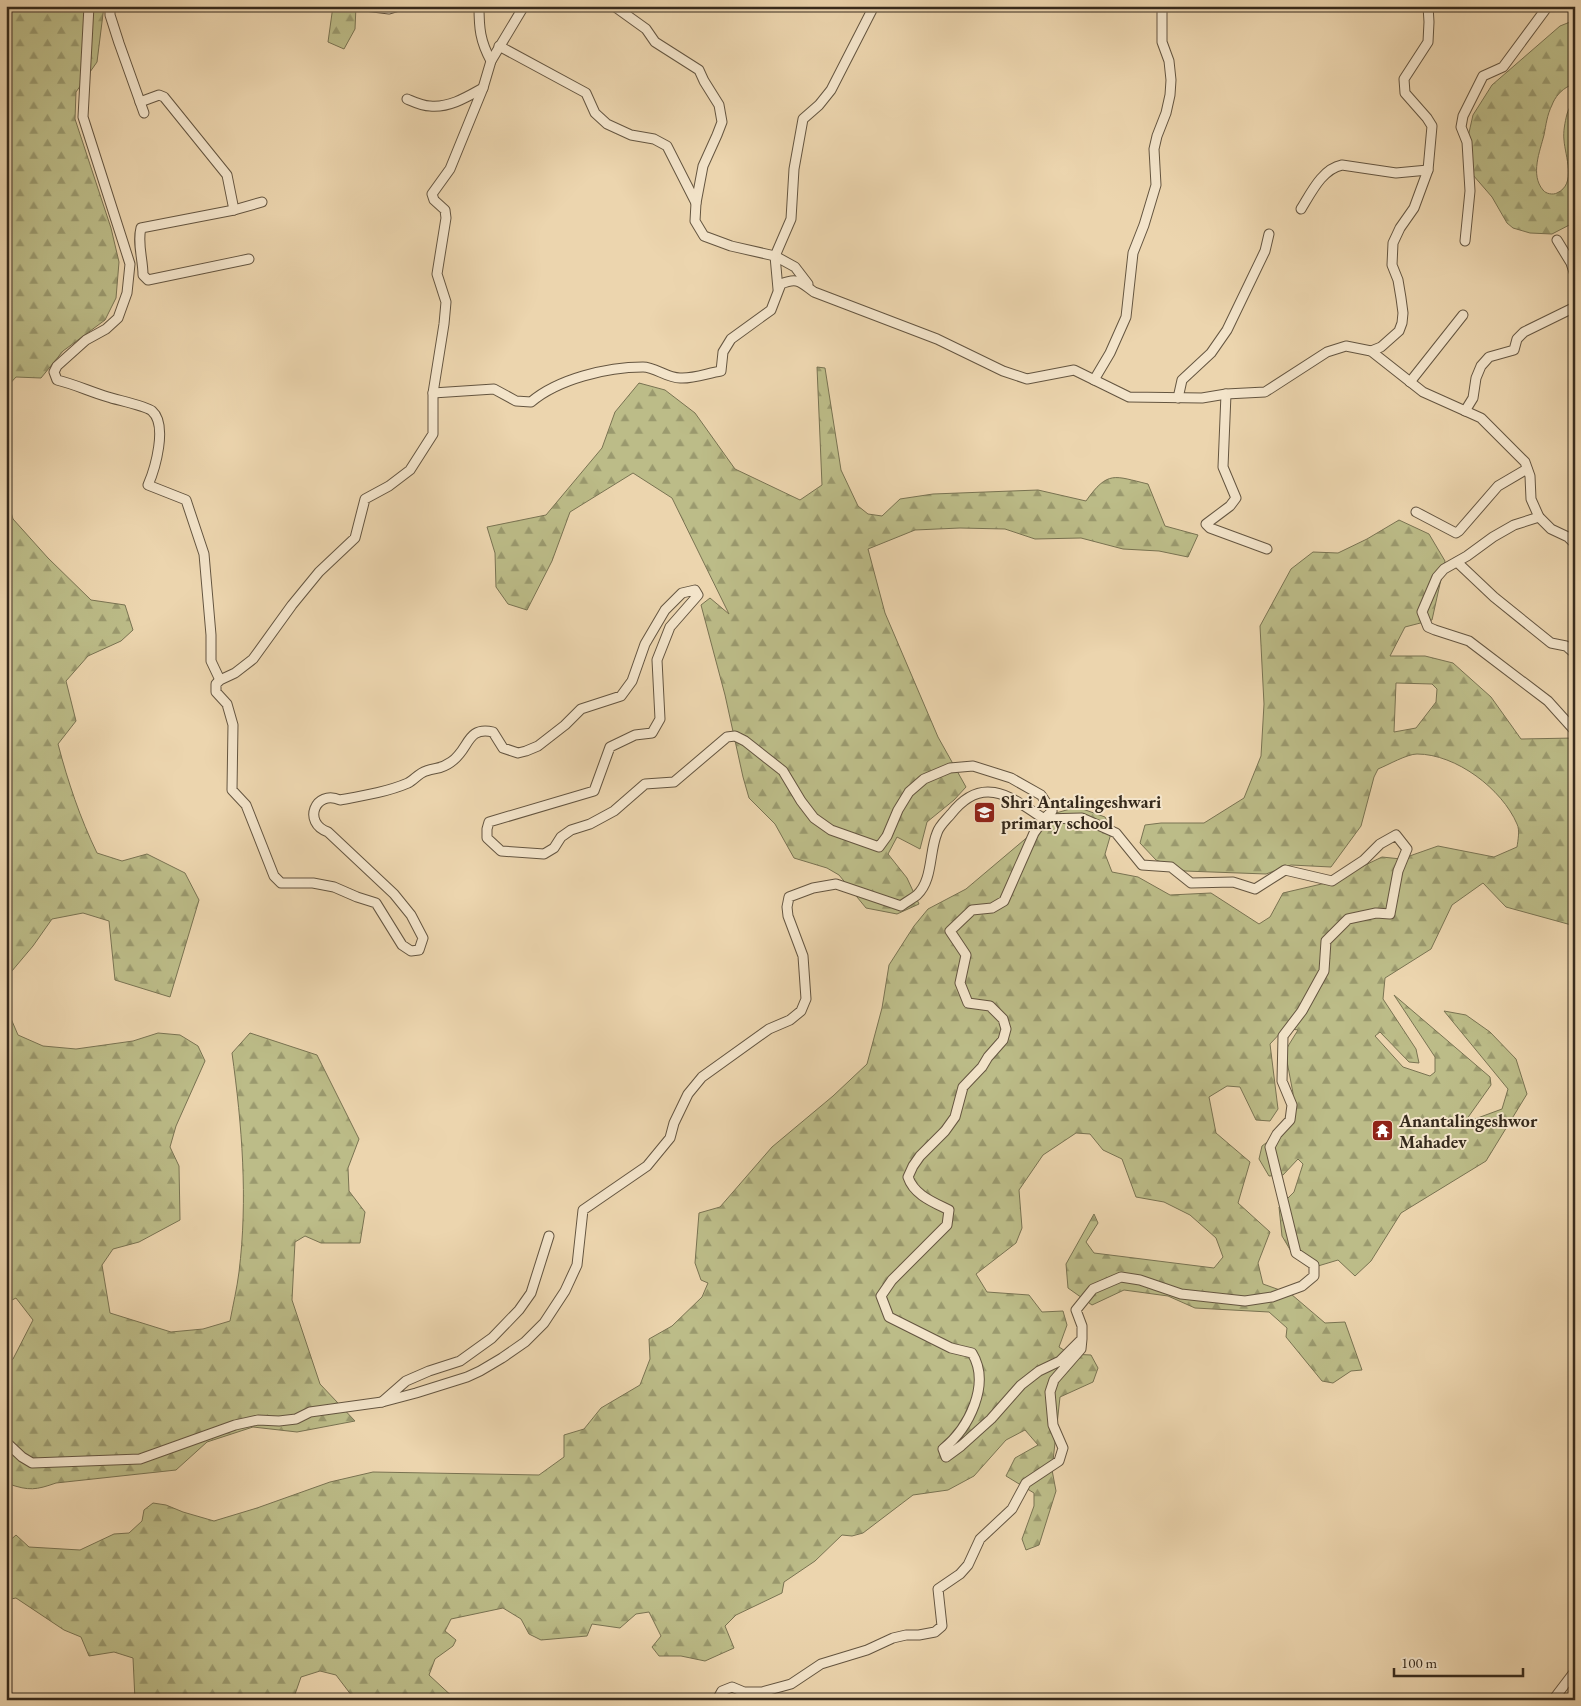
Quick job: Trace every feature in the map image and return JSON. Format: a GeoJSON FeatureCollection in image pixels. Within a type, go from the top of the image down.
{"type":"FeatureCollection","features":[{"type":"Feature","properties":{"kind":"street"},"geometry":{"type":"LineString","coordinates":[[89,6],[84,117],[130,264],[127,293],[118,318],[106,329],[86,340],[57,366],[54,372],[56,380],[150,410],[158,421],[159,444],[153,473],[148,485],[165,490],[186,500],[204,554],[211,635],[211,661],[220,680]]}},
{"type":"Feature","properties":{"kind":"street"},"geometry":{"type":"LineString","coordinates":[[110,6],[110,15],[144,113]]}},
{"type":"Feature","properties":{"kind":"street"},"geometry":{"type":"LineString","coordinates":[[365,6],[389,9],[399,6]]}},
{"type":"Feature","properties":{"kind":"street"},"geometry":{"type":"LineString","coordinates":[[479,6],[479,31],[483,47],[491,61]]}},
{"type":"Feature","properties":{"kind":"street"},"geometry":{"type":"LineString","coordinates":[[524,6],[491,61],[483,88],[450,169],[432,194],[434,200],[446,210],[437,274],[446,302],[433,393],[433,434],[410,470],[389,486],[365,499],[355,538],[319,572],[292,605],[253,659],[216,684],[216,692],[227,704],[233,725],[232,790],[246,805],[266,862],[274,876],[281,883],[313,883],[334,887],[376,903],[402,946],[411,951],[420,950],[423,938],[411,916],[394,894],[328,832],[318,827],[314,817],[316,806],[324,799],[335,798],[340,800],[410,783],[417,775],[427,770],[443,768],[456,759],[475,732],[483,729],[493,732],[503,748],[518,753],[538,746],[565,725],[581,708],[621,696],[632,681],[645,644],[665,610],[682,593],[695,590],[698,594],[670,627],[657,660],[660,719],[657,727],[652,733],[635,735],[610,747],[594,791],[489,822],[487,838],[501,852],[544,854],[554,848],[561,837],[571,830],[590,824],[614,811],[645,784],[674,782],[727,737],[735,736],[745,741],[783,771],[814,818],[831,830],[879,847],[887,836],[898,810],[909,792],[924,779],[950,768],[973,766],[1011,778],[1042,795],[1052,811],[1034,833],[1004,901],[992,908],[972,910],[950,931],[966,955],[960,983],[968,1003],[990,1006],[1003,1019],[1006,1029],[1003,1040],[982,1067],[963,1086],[955,1117],[945,1131],[920,1156],[908,1177],[912,1187],[930,1200],[949,1210],[947,1225],[892,1280],[881,1296],[888,1317],[951,1348],[972,1353],[977,1361],[979,1390],[973,1408],[955,1437],[943,1449],[946,1457],[991,1419],[1020,1385],[1039,1371],[1060,1361],[1082,1338]]}},
{"type":"Feature","properties":{"kind":"street"},"geometry":{"type":"LineString","coordinates":[[614,6],[646,29],[655,42],[699,70],[719,105],[722,122],[703,166],[696,203],[696,221],[704,236],[731,246],[775,256],[795,267],[814,292]]}},
{"type":"Feature","properties":{"kind":"street"},"geometry":{"type":"LineString","coordinates":[[778,289],[775,256],[791,219],[794,169],[803,119],[819,105],[831,90],[874,6]]}},
{"type":"Feature","properties":{"kind":"street"},"geometry":{"type":"LineString","coordinates":[[1094,380],[1110,353],[1126,317],[1133,253],[1156,185],[1154,149],[1166,113],[1171,80],[1169,62],[1162,42],[1162,6]]}},
{"type":"Feature","properties":{"kind":"street"},"geometry":{"type":"LineString","coordinates":[[1371,351],[1399,331],[1402,323],[1403,312],[1398,280],[1392,265],[1393,243],[1400,228],[1414,208],[1428,170],[1432,126],[1405,93],[1404,79],[1428,42],[1428,6]]}},
{"type":"Feature","properties":{"kind":"street"},"geometry":{"type":"LineString","coordinates":[[1465,241],[1470,191],[1467,142],[1460,127],[1483,76],[1503,67],[1548,6]]}},
{"type":"Feature","properties":{"kind":"street"},"geometry":{"type":"LineString","coordinates":[[499,46],[586,93],[595,113],[607,124],[631,135],[654,139],[667,146],[696,203]]}},
{"type":"Feature","properties":{"kind":"street"},"geometry":{"type":"LineString","coordinates":[[407,99],[429,106],[444,105],[462,99],[483,88]]}},
{"type":"Feature","properties":{"kind":"street"},"geometry":{"type":"LineString","coordinates":[[140,102],[158,95],[164,97],[227,175],[234,210]]}},
{"type":"Feature","properties":{"kind":"street"},"geometry":{"type":"LineString","coordinates":[[1301,209],[1312,191],[1329,170],[1335,166],[1342,165],[1396,173],[1428,170]]}},
{"type":"Feature","properties":{"kind":"street"},"geometry":{"type":"LineString","coordinates":[[249,259],[148,280],[143,275],[139,236],[141,228],[234,210],[262,202]]}},
{"type":"Feature","properties":{"kind":"street"},"geometry":{"type":"LineString","coordinates":[[1178,398],[1182,380],[1211,353],[1227,330],[1265,251],[1269,234]]}},
{"type":"Feature","properties":{"kind":"street"},"geometry":{"type":"LineString","coordinates":[[1557,240],[1571,263],[1575,276]]}},
{"type":"Feature","properties":{"kind":"street"},"geometry":{"type":"LineString","coordinates":[[433,393],[494,389],[516,401],[530,402],[543,392],[575,378],[606,371],[644,367],[679,378],[722,371],[723,352],[730,339],[771,310],[781,284],[790,280],[797,280],[814,292],[936,339],[1027,379],[1074,370],[1129,397],[1202,398],[1226,394],[1265,392],[1327,352],[1346,346],[1371,351],[1423,392],[1481,418],[1525,462],[1530,476],[1531,499],[1539,517],[1551,529],[1568,537],[1575,544]]}},
{"type":"Feature","properties":{"kind":"street"},"geometry":{"type":"LineString","coordinates":[[1465,411],[1473,398],[1476,378],[1489,357],[1514,350],[1518,339],[1524,332],[1575,308]]}},
{"type":"Feature","properties":{"kind":"street"},"geometry":{"type":"LineString","coordinates":[[1410,382],[1463,314]]}},
{"type":"Feature","properties":{"kind":"street"},"geometry":{"type":"LineString","coordinates":[[1226,394],[1223,467],[1236,498],[1230,506],[1206,524],[1210,528],[1267,549]]}},
{"type":"Feature","properties":{"kind":"street"},"geometry":{"type":"LineString","coordinates":[[1416,512],[1456,533],[1460,531],[1498,486],[1527,468]]}},
{"type":"Feature","properties":{"kind":"street"},"geometry":{"type":"LineString","coordinates":[[1539,517],[1514,525],[1444,569],[1437,577],[1422,612],[1428,627],[1469,641],[1548,700],[1575,731]]}},
{"type":"Feature","properties":{"kind":"street"},"geometry":{"type":"LineString","coordinates":[[1457,562],[1494,597],[1551,643],[1566,646],[1575,654]]}},
{"type":"Feature","properties":{"kind":"street"},"geometry":{"type":"LineString","coordinates":[[6,1442],[22,1457],[32,1462],[140,1459],[243,1423],[258,1420],[279,1421],[296,1419],[310,1412],[382,1402],[458,1380],[480,1371],[502,1358],[525,1342],[544,1323],[564,1291],[577,1265],[583,1210],[646,1166],[670,1138],[674,1123],[688,1094],[702,1077],[769,1029],[790,1020],[801,1011],[806,999],[804,956],[788,916],[789,897],[813,888],[836,884],[901,906],[918,894],[928,875],[937,832],[957,806],[975,793],[996,792],[1044,819],[1082,818],[1116,833],[1142,865],[1172,867],[1191,883],[1233,882],[1255,890],[1285,870],[1332,881],[1364,860],[1380,844],[1396,835],[1407,849],[1398,871],[1390,914],[1376,913],[1348,919],[1326,941],[1324,972],[1302,1011],[1283,1036],[1282,1081],[1292,1105],[1290,1120],[1277,1134],[1270,1147],[1296,1253],[1314,1265],[1314,1276],[1302,1286],[1272,1297],[1245,1301],[1181,1294],[1140,1280],[1121,1277],[1093,1289],[1076,1310],[1082,1326],[1081,1349],[1054,1380],[1050,1392],[1053,1425],[1063,1448],[1059,1461],[1026,1483],[1012,1509],[980,1539],[968,1565],[960,1574],[938,1589],[942,1626],[935,1632],[894,1638],[867,1650],[821,1664],[791,1684],[762,1692],[744,1692],[732,1686],[722,1691],[717,1700]]}},
{"type":"Feature","properties":{"kind":"street"},"geometry":{"type":"LineString","coordinates":[[382,1402],[406,1381],[460,1361],[492,1338],[519,1310],[531,1293],[549,1236]]}},
{"type":"Feature","properties":{"kind":"street"},"geometry":{"type":"LineString","coordinates":[[1552,1700],[1575,1671]]}},
{"type":"Feature","properties":{"kind":"green space"},"geometry":{"type":"Polygon","coordinates":[[[6,6],[104,6],[97,62],[76,92],[75,119],[111,228],[119,262],[116,298],[105,320],[63,351],[41,378],[16,377],[6,388],[6,6]]]}},
{"type":"Feature","properties":{"kind":"green space"},"geometry":{"type":"Polygon","coordinates":[[[333,6],[356,6],[355,29],[344,49],[328,42],[333,6]]]}},
{"type":"Feature","properties":{"kind":"green space"},"geometry":{"type":"Polygon","coordinates":[[[1575,20],[1575,222],[1552,234],[1530,233],[1513,228],[1507,223],[1492,197],[1473,175],[1468,137],[1473,115],[1492,85],[1560,26],[1575,20]],[[1569,86],[1559,94],[1550,109],[1538,155],[1537,177],[1539,184],[1544,191],[1550,194],[1555,194],[1563,189],[1567,183],[1568,169],[1564,134],[1567,114],[1573,98],[1573,91],[1569,86]]]}},
{"type":"Feature","properties":{"kind":"green space"},"geometry":{"type":"Polygon","coordinates":[[[817,367],[825,368],[841,470],[858,506],[868,514],[882,516],[900,499],[933,494],[1038,490],[1086,501],[1100,484],[1112,478],[1119,478],[1148,484],[1165,526],[1198,535],[1188,557],[1159,551],[1123,549],[1081,538],[1035,539],[1005,529],[915,530],[868,549],[885,613],[938,737],[966,787],[954,800],[927,822],[920,849],[897,837],[888,854],[907,878],[919,904],[897,914],[866,908],[839,875],[827,868],[794,858],[775,824],[749,798],[725,695],[701,605],[710,598],[729,614],[672,498],[633,473],[570,512],[552,561],[527,610],[508,604],[496,587],[495,553],[487,527],[546,515],[602,448],[615,412],[639,383],[665,390],[695,413],[735,469],[800,500],[822,485],[817,367]]]}},
{"type":"Feature","properties":{"kind":"green space"},"geometry":{"type":"Polygon","coordinates":[[[6,495],[13,519],[48,558],[91,600],[125,605],[133,630],[121,641],[88,656],[66,681],[76,721],[58,744],[75,800],[97,853],[122,861],[147,854],[185,873],[199,900],[170,997],[115,980],[109,921],[83,913],[52,919],[33,946],[6,978],[6,495]]]}},
{"type":"Feature","properties":{"kind":"green space"},"geometry":{"type":"Polygon","coordinates":[[[1399,520],[1429,534],[1445,561],[1432,620],[1405,627],[1390,656],[1425,656],[1453,663],[1491,697],[1521,739],[1575,738],[1575,926],[1506,907],[1483,883],[1452,905],[1431,949],[1385,978],[1383,999],[1416,1049],[1419,1063],[1409,1062],[1380,1032],[1375,1036],[1403,1067],[1430,1076],[1435,1072],[1435,1057],[1394,995],[1490,1077],[1491,1085],[1464,1123],[1502,1109],[1508,1089],[1444,1011],[1466,1015],[1490,1032],[1516,1059],[1527,1094],[1486,1161],[1401,1213],[1371,1261],[1355,1276],[1338,1260],[1318,1266],[1292,1253],[1282,1236],[1279,1207],[1294,1192],[1303,1164],[1298,1159],[1283,1175],[1269,1176],[1259,1159],[1262,1146],[1290,1125],[1293,1093],[1285,1051],[1298,1030],[1285,1028],[1270,1044],[1278,1109],[1270,1121],[1256,1120],[1240,1087],[1227,1086],[1209,1097],[1216,1133],[1250,1162],[1238,1203],[1270,1232],[1258,1263],[1263,1284],[1291,1294],[1325,1323],[1345,1322],[1362,1370],[1351,1371],[1333,1383],[1322,1381],[1286,1337],[1287,1328],[1269,1312],[1195,1308],[1168,1296],[1124,1290],[1092,1305],[1068,1288],[1066,1264],[1094,1214],[1098,1223],[1086,1242],[1094,1253],[1214,1268],[1223,1257],[1216,1238],[1190,1215],[1164,1202],[1136,1197],[1122,1159],[1103,1150],[1090,1134],[1076,1133],[1043,1155],[1019,1190],[1022,1228],[1016,1243],[976,1274],[987,1292],[1029,1295],[1042,1312],[1063,1311],[1067,1325],[1059,1347],[1070,1354],[1091,1355],[1098,1368],[1093,1382],[1060,1397],[1052,1470],[1056,1491],[1039,1545],[1026,1550],[1022,1539],[1034,1506],[1034,1493],[1006,1476],[1015,1458],[1038,1445],[1025,1430],[1006,1440],[974,1476],[948,1490],[913,1495],[863,1533],[852,1536],[842,1535],[815,1561],[784,1582],[782,1593],[736,1615],[725,1626],[734,1648],[705,1661],[681,1656],[659,1656],[652,1647],[661,1636],[649,1612],[636,1614],[620,1628],[592,1624],[587,1636],[541,1640],[529,1634],[521,1619],[503,1608],[451,1619],[445,1631],[456,1640],[453,1646],[435,1659],[429,1675],[456,1700],[355,1700],[336,1675],[320,1671],[301,1677],[293,1700],[135,1700],[133,1658],[114,1652],[89,1656],[81,1637],[64,1630],[16,1598],[6,1600],[6,1544],[16,1535],[29,1547],[80,1550],[114,1534],[129,1533],[142,1521],[144,1510],[153,1503],[166,1505],[214,1521],[330,1482],[373,1472],[539,1475],[564,1457],[564,1435],[584,1429],[601,1408],[640,1385],[650,1359],[649,1339],[672,1326],[702,1297],[708,1283],[701,1280],[695,1263],[699,1213],[720,1207],[772,1147],[833,1096],[867,1064],[882,1008],[889,965],[914,926],[928,909],[966,889],[1056,813],[1077,807],[1105,817],[1112,830],[1105,854],[1112,872],[1138,877],[1170,895],[1211,893],[1259,924],[1270,917],[1283,893],[1330,882],[1382,857],[1401,859],[1438,846],[1494,857],[1517,847],[1518,826],[1501,798],[1489,786],[1462,767],[1447,760],[1417,754],[1378,769],[1374,777],[1361,826],[1331,867],[1291,865],[1266,874],[1185,871],[1156,860],[1140,843],[1145,825],[1204,823],[1244,798],[1261,756],[1264,704],[1260,626],[1291,569],[1313,552],[1338,553],[1399,520]],[[1396,683],[1394,732],[1416,728],[1436,702],[1437,689],[1432,684],[1396,683]]]}},
{"type":"Feature","properties":{"kind":"green space"},"geometry":{"type":"Polygon","coordinates":[[[6,1001],[18,1035],[43,1046],[76,1049],[133,1041],[158,1033],[180,1035],[198,1046],[205,1061],[176,1126],[170,1147],[179,1166],[180,1220],[139,1242],[113,1249],[102,1265],[110,1313],[171,1332],[203,1329],[230,1321],[239,1272],[243,1217],[243,1162],[239,1107],[232,1053],[250,1033],[317,1055],[359,1139],[348,1168],[349,1191],[365,1212],[360,1243],[321,1243],[305,1236],[295,1242],[292,1300],[320,1384],[355,1421],[297,1432],[253,1427],[207,1442],[176,1470],[56,1483],[32,1489],[9,1484],[6,1478],[6,1363],[13,1359],[33,1320],[16,1298],[6,1303],[6,1001]]]}},
{"type":"Feature","properties":{"kind":"place","name":"Shri Antalingeshwari primary school"},"geometry":{"type":"Point","coordinates":[985,812]}},
{"type":"Feature","properties":{"kind":"place","name":"Anantalingeshwor Mahadev"},"geometry":{"type":"Point","coordinates":[1383,1131]}}]}
